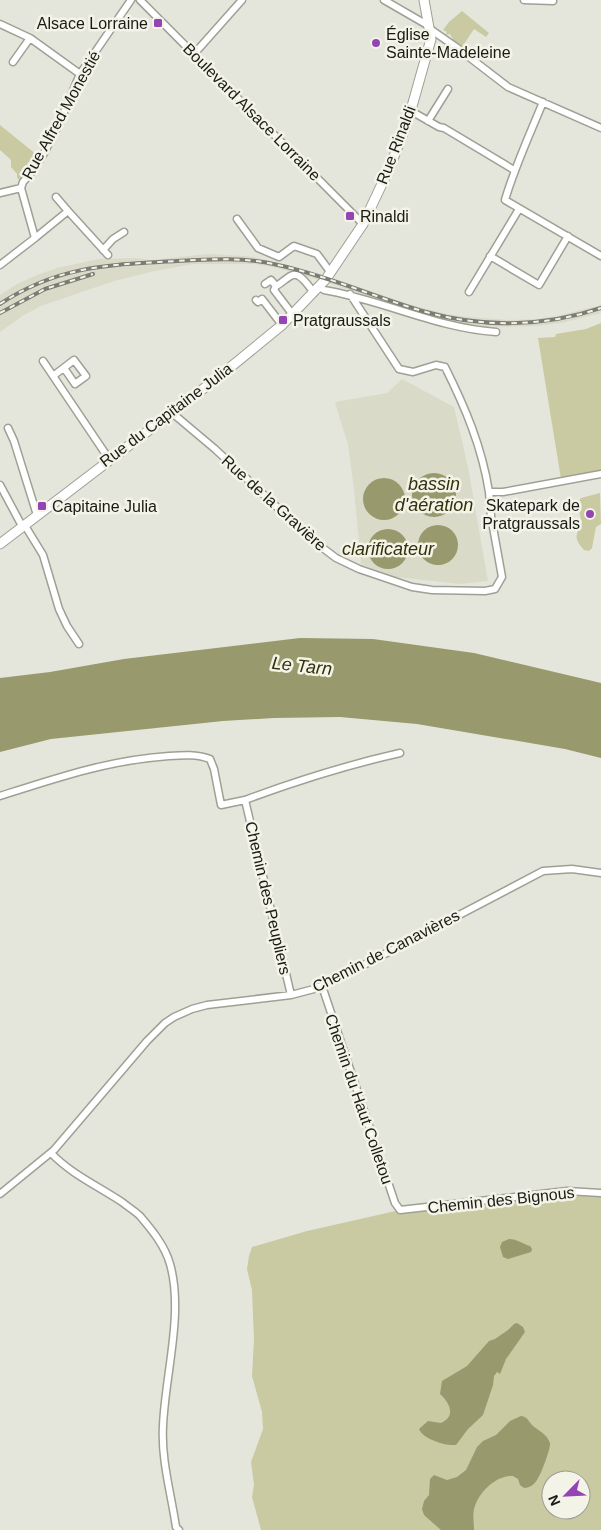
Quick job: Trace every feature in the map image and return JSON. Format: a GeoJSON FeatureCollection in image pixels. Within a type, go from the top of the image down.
{"type":"FeatureCollection","features":[{"type":"Feature","properties":{"kind":"street","name":"Rue Alfred Monestié"},"geometry":{"type":"LineString","coordinates":[[0,193],[21,188],[23,182],[32,172],[43,155],[80,74],[131,0]]}},
{"type":"Feature","properties":{"kind":"street","name":"Boulevard Alsace Lorraine"},"geometry":{"type":"LineString","coordinates":[[140,0],[363,224]]}},
{"type":"Feature","properties":{"kind":"street"},"geometry":{"type":"LineString","coordinates":[[194,54],[242,0]]}},
{"type":"Feature","properties":{"kind":"street"},"geometry":{"type":"LineString","coordinates":[[384,0],[429,28],[508,87],[601,128]]}},
{"type":"Feature","properties":{"kind":"street","name":"Rue Rinaldi"},"geometry":{"type":"LineString","coordinates":[[328,276],[363,224],[390,167],[411,111],[431,39],[424,0]]}},
{"type":"Feature","properties":{"kind":"street"},"geometry":{"type":"LineString","coordinates":[[524,0],[553,2]]}},
{"type":"Feature","properties":{"kind":"street"},"geometry":{"type":"LineString","coordinates":[[0,24],[30,38],[80,74]]}},
{"type":"Feature","properties":{"kind":"street"},"geometry":{"type":"LineString","coordinates":[[13,62],[30,38]]}},
{"type":"Feature","properties":{"kind":"street"},"geometry":{"type":"LineString","coordinates":[[428,121],[448,89]]}},
{"type":"Feature","properties":{"kind":"street"},"geometry":{"type":"LineString","coordinates":[[543,102],[524,151],[514,170],[505,200],[601,256]]}},
{"type":"Feature","properties":{"kind":"street"},"geometry":{"type":"LineString","coordinates":[[411,111],[444,128],[514,170]]}},
{"type":"Feature","properties":{"kind":"street"},"geometry":{"type":"LineString","coordinates":[[21,188],[35,238]]}},
{"type":"Feature","properties":{"kind":"street"},"geometry":{"type":"LineString","coordinates":[[56,197],[108,255]]}},
{"type":"Feature","properties":{"kind":"street"},"geometry":{"type":"LineString","coordinates":[[469,292],[519,209]]}},
{"type":"Feature","properties":{"kind":"street"},"geometry":{"type":"LineString","coordinates":[[0,265],[68,211]]}},
{"type":"Feature","properties":{"kind":"street"},"geometry":{"type":"LineString","coordinates":[[237,219],[258,248],[279,257],[294,246],[317,254],[328,276]]}},
{"type":"Feature","properties":{"kind":"street"},"geometry":{"type":"LineString","coordinates":[[103,250],[113,239],[124,232]]}},
{"type":"Feature","properties":{"kind":"street"},"geometry":{"type":"LineString","coordinates":[[490,256],[539,285],[568,236]]}},
{"type":"Feature","properties":{"kind":"street"},"geometry":{"type":"LineString","coordinates":[[293,314],[274,290],[276,286],[292,275],[296,275],[317,290],[350,294],[446,325],[496,332]]}},
{"type":"Feature","properties":{"kind":"street","name":"Rue du Capitaine Julia"},"geometry":{"type":"LineString","coordinates":[[0,544],[282,325],[317,290],[328,276]]}},
{"type":"Feature","properties":{"kind":"street"},"geometry":{"type":"LineString","coordinates":[[265,284],[271,280],[276,286]]}},
{"type":"Feature","properties":{"kind":"street"},"geometry":{"type":"LineString","coordinates":[[350,294],[399,369],[413,372],[436,365],[445,367],[466,410],[486,470],[489,492],[503,492],[601,474]]}},
{"type":"Feature","properties":{"kind":"street"},"geometry":{"type":"LineString","coordinates":[[256,300],[258,302],[262,299],[282,325]]}},
{"type":"Feature","properties":{"kind":"street"},"geometry":{"type":"LineString","coordinates":[[43,361],[109,459]]}},
{"type":"Feature","properties":{"kind":"street"},"geometry":{"type":"LineString","coordinates":[[53,376],[64,368]]}},
{"type":"Feature","properties":{"kind":"street","name":"Rue de la Gravière"},"geometry":{"type":"LineString","coordinates":[[171,412],[215,449],[311,539],[336,558],[359,570],[412,587],[432,590],[485,591],[495,589],[502,576],[491,516],[489,492]]}},
{"type":"Feature","properties":{"kind":"street"},"geometry":{"type":"LineString","coordinates":[[8,428],[37,514]]}},
{"type":"Feature","properties":{"kind":"street"},"geometry":{"type":"LineString","coordinates":[[0,485],[43,555],[59,609],[78,644]]}},
{"type":"Feature","properties":{"kind":"street","name":"Chemin des Peupliers"},"geometry":{"type":"LineString","coordinates":[[0,796],[91,768],[154,757],[200,755],[210,760],[214,769],[221,805],[245,800],[286,784],[368,760],[400,753]]}},
{"type":"Feature","properties":{"kind":"street","name":"Chemin des Peupliers"},"geometry":{"type":"LineString","coordinates":[[245,800],[291,996]]}},
{"type":"Feature","properties":{"kind":"street","name":"Chemin de Canavières"},"geometry":{"type":"LineString","coordinates":[[0,1194],[50,1153],[87,1113],[147,1041],[174,1017],[207,1005],[291,996],[322,986],[543,871],[572,869],[601,873]]}},
{"type":"Feature","properties":{"kind":"street","name":"Chemin du Haut Colletou"},"geometry":{"type":"LineString","coordinates":[[322,986],[395,1203],[400,1210]]}},
{"type":"Feature","properties":{"kind":"street"},"geometry":{"type":"LineString","coordinates":[[50,1153],[62,1164],[138,1214],[159,1241],[170,1263],[174,1290],[174,1337],[163,1419],[164,1458],[178,1530]]}},
{"type":"Feature","properties":{"kind":"street","name":"Chemin des Bignous"},"geometry":{"type":"LineString","coordinates":[[400,1210],[567,1191],[601,1193]]}},
{"type":"Feature","properties":{"kind":"shaded area"},"geometry":{"type":"Polygon","coordinates":[[[462,11],[489,33],[486,37],[474,29],[462,47],[454,41],[450,34],[445,35],[447,32],[443,30],[462,11]]]}},
{"type":"Feature","properties":{"kind":"shaded area"},"geometry":{"type":"Polygon","coordinates":[[[0,125],[37,155],[20,180],[11,167],[11,160],[0,150],[0,125]]]}},
{"type":"Feature","properties":{"kind":"shaded area"},"geometry":{"type":"Polygon","coordinates":[[[208,254],[263,259],[322,275],[319,280],[277,268],[254,264],[193,264],[114,281],[41,306],[24,315],[0,332],[0,295],[17,284],[37,275],[57,268],[99,259],[136,258],[151,260],[208,254]]]}},
{"type":"Feature","properties":{"kind":"shaded area"},"geometry":{"type":"Polygon","coordinates":[[[333,278],[411,305],[467,317],[511,320],[535,319],[557,316],[601,305],[601,313],[561,323],[536,326],[500,327],[465,324],[409,310],[329,283],[333,278]]]}},
{"type":"Feature","properties":{"kind":"shaded area"},"geometry":{"type":"Polygon","coordinates":[[[601,323],[601,471],[561,479],[538,338],[555,337],[556,334],[586,329],[601,323]]]}},
{"type":"Feature","properties":{"kind":"shaded area"},"geometry":{"type":"Polygon","coordinates":[[[402,379],[454,407],[468,467],[488,581],[460,584],[395,577],[361,564],[348,445],[335,402],[387,393],[402,379]]]}},
{"type":"Feature","properties":{"kind":"shaded area","name":"Skatepark de Pratgraussals"},"geometry":{"type":"Polygon","coordinates":[[[600,493],[601,524],[596,527],[592,548],[589,551],[584,550],[578,543],[577,537],[582,523],[577,504],[581,498],[600,493]]]}},
{"type":"Feature","properties":{"kind":"shaded area"},"geometry":{"type":"Polygon","coordinates":[[[543,1193],[601,1193],[601,1530],[261,1530],[252,1497],[254,1485],[251,1462],[263,1429],[262,1412],[252,1376],[254,1339],[252,1290],[247,1269],[249,1256],[252,1247],[307,1231],[400,1210],[543,1193]]]}},
{"type":"Feature","properties":{"kind":"water","name":"bassin d'aération"},"geometry":{"type":"Polygon","coordinates":[[[430,473],[438,473],[450,479],[456,495],[450,511],[438,517],[430,517],[418,511],[412,499],[412,491],[418,479],[430,473]]]}},
{"type":"Feature","properties":{"kind":"water","name":"bassin d'aération"},"geometry":{"type":"Polygon","coordinates":[[[388,478],[396,481],[402,487],[405,499],[402,511],[396,517],[380,520],[372,517],[366,511],[363,495],[366,487],[372,481],[388,478]]]}},
{"type":"Feature","properties":{"kind":"water","name":"clarificateur"},"geometry":{"type":"Polygon","coordinates":[[[442,525],[449,528],[455,534],[458,545],[457,553],[449,562],[442,565],[434,565],[427,562],[419,553],[418,541],[421,534],[430,526],[442,525]]]}},
{"type":"Feature","properties":{"kind":"water","name":"clarificateur"},"geometry":{"type":"Polygon","coordinates":[[[392,529],[399,532],[405,538],[408,549],[407,557],[399,566],[392,569],[384,569],[377,566],[369,557],[368,545],[371,538],[380,530],[392,529]]]}},
{"type":"Feature","properties":{"kind":"water","name":"Le Tarn"},"geometry":{"type":"Polygon","coordinates":[[[300,638],[373,639],[474,653],[601,683],[601,758],[565,749],[417,724],[340,717],[223,721],[51,739],[0,752],[0,678],[50,672],[124,659],[300,638]]]}},
{"type":"Feature","properties":{"kind":"water"},"geometry":{"type":"Polygon","coordinates":[[[509,1239],[530,1246],[531,1252],[508,1259],[503,1257],[500,1247],[502,1242],[509,1239]]]}},
{"type":"Feature","properties":{"kind":"water"},"geometry":{"type":"Polygon","coordinates":[[[517,1323],[523,1327],[525,1332],[506,1359],[500,1374],[497,1372],[494,1376],[483,1415],[468,1429],[456,1445],[441,1443],[421,1433],[419,1429],[428,1421],[441,1423],[449,1417],[450,1409],[440,1394],[442,1381],[467,1366],[489,1341],[495,1339],[517,1323]]]}},
{"type":"Feature","properties":{"kind":"water"},"geometry":{"type":"Polygon","coordinates":[[[521,1416],[527,1418],[549,1440],[549,1450],[536,1482],[524,1488],[520,1485],[518,1479],[513,1476],[507,1476],[495,1481],[477,1500],[474,1512],[474,1530],[441,1530],[424,1515],[422,1509],[424,1501],[429,1495],[430,1479],[434,1475],[447,1480],[457,1477],[466,1470],[477,1447],[483,1441],[496,1435],[510,1421],[521,1416]]]}},
{"type":"Feature","properties":{"kind":"railway"},"geometry":{"type":"LineString","coordinates":[[0,304],[43,281],[85,269],[129,264],[228,259],[266,262],[334,281],[426,312],[470,321],[492,323],[536,322],[558,319],[601,308]]}},
{"type":"Feature","properties":{"kind":"railway"},"geometry":{"type":"LineString","coordinates":[[0,313],[45,289],[93,274]]}},
{"type":"Feature","properties":{"kind":"place","name":"Alsace Lorraine"},"geometry":{"type":"Point","coordinates":[158,23]}},
{"type":"Feature","properties":{"kind":"place","name":"Église Sainte-Madeleine"},"geometry":{"type":"Point","coordinates":[376,43]}},
{"type":"Feature","properties":{"kind":"place","name":"Rinaldi"},"geometry":{"type":"Point","coordinates":[350,216]}},
{"type":"Feature","properties":{"kind":"place","name":"Pratgraussals"},"geometry":{"type":"Point","coordinates":[283,320]}},
{"type":"Feature","properties":{"kind":"place","name":"Capitaine Julia"},"geometry":{"type":"Point","coordinates":[42,506]}},
{"type":"Feature","properties":{"kind":"place","name":"Skatepark de Pratgraussals"},"geometry":{"type":"Point","coordinates":[590,514]}}]}
